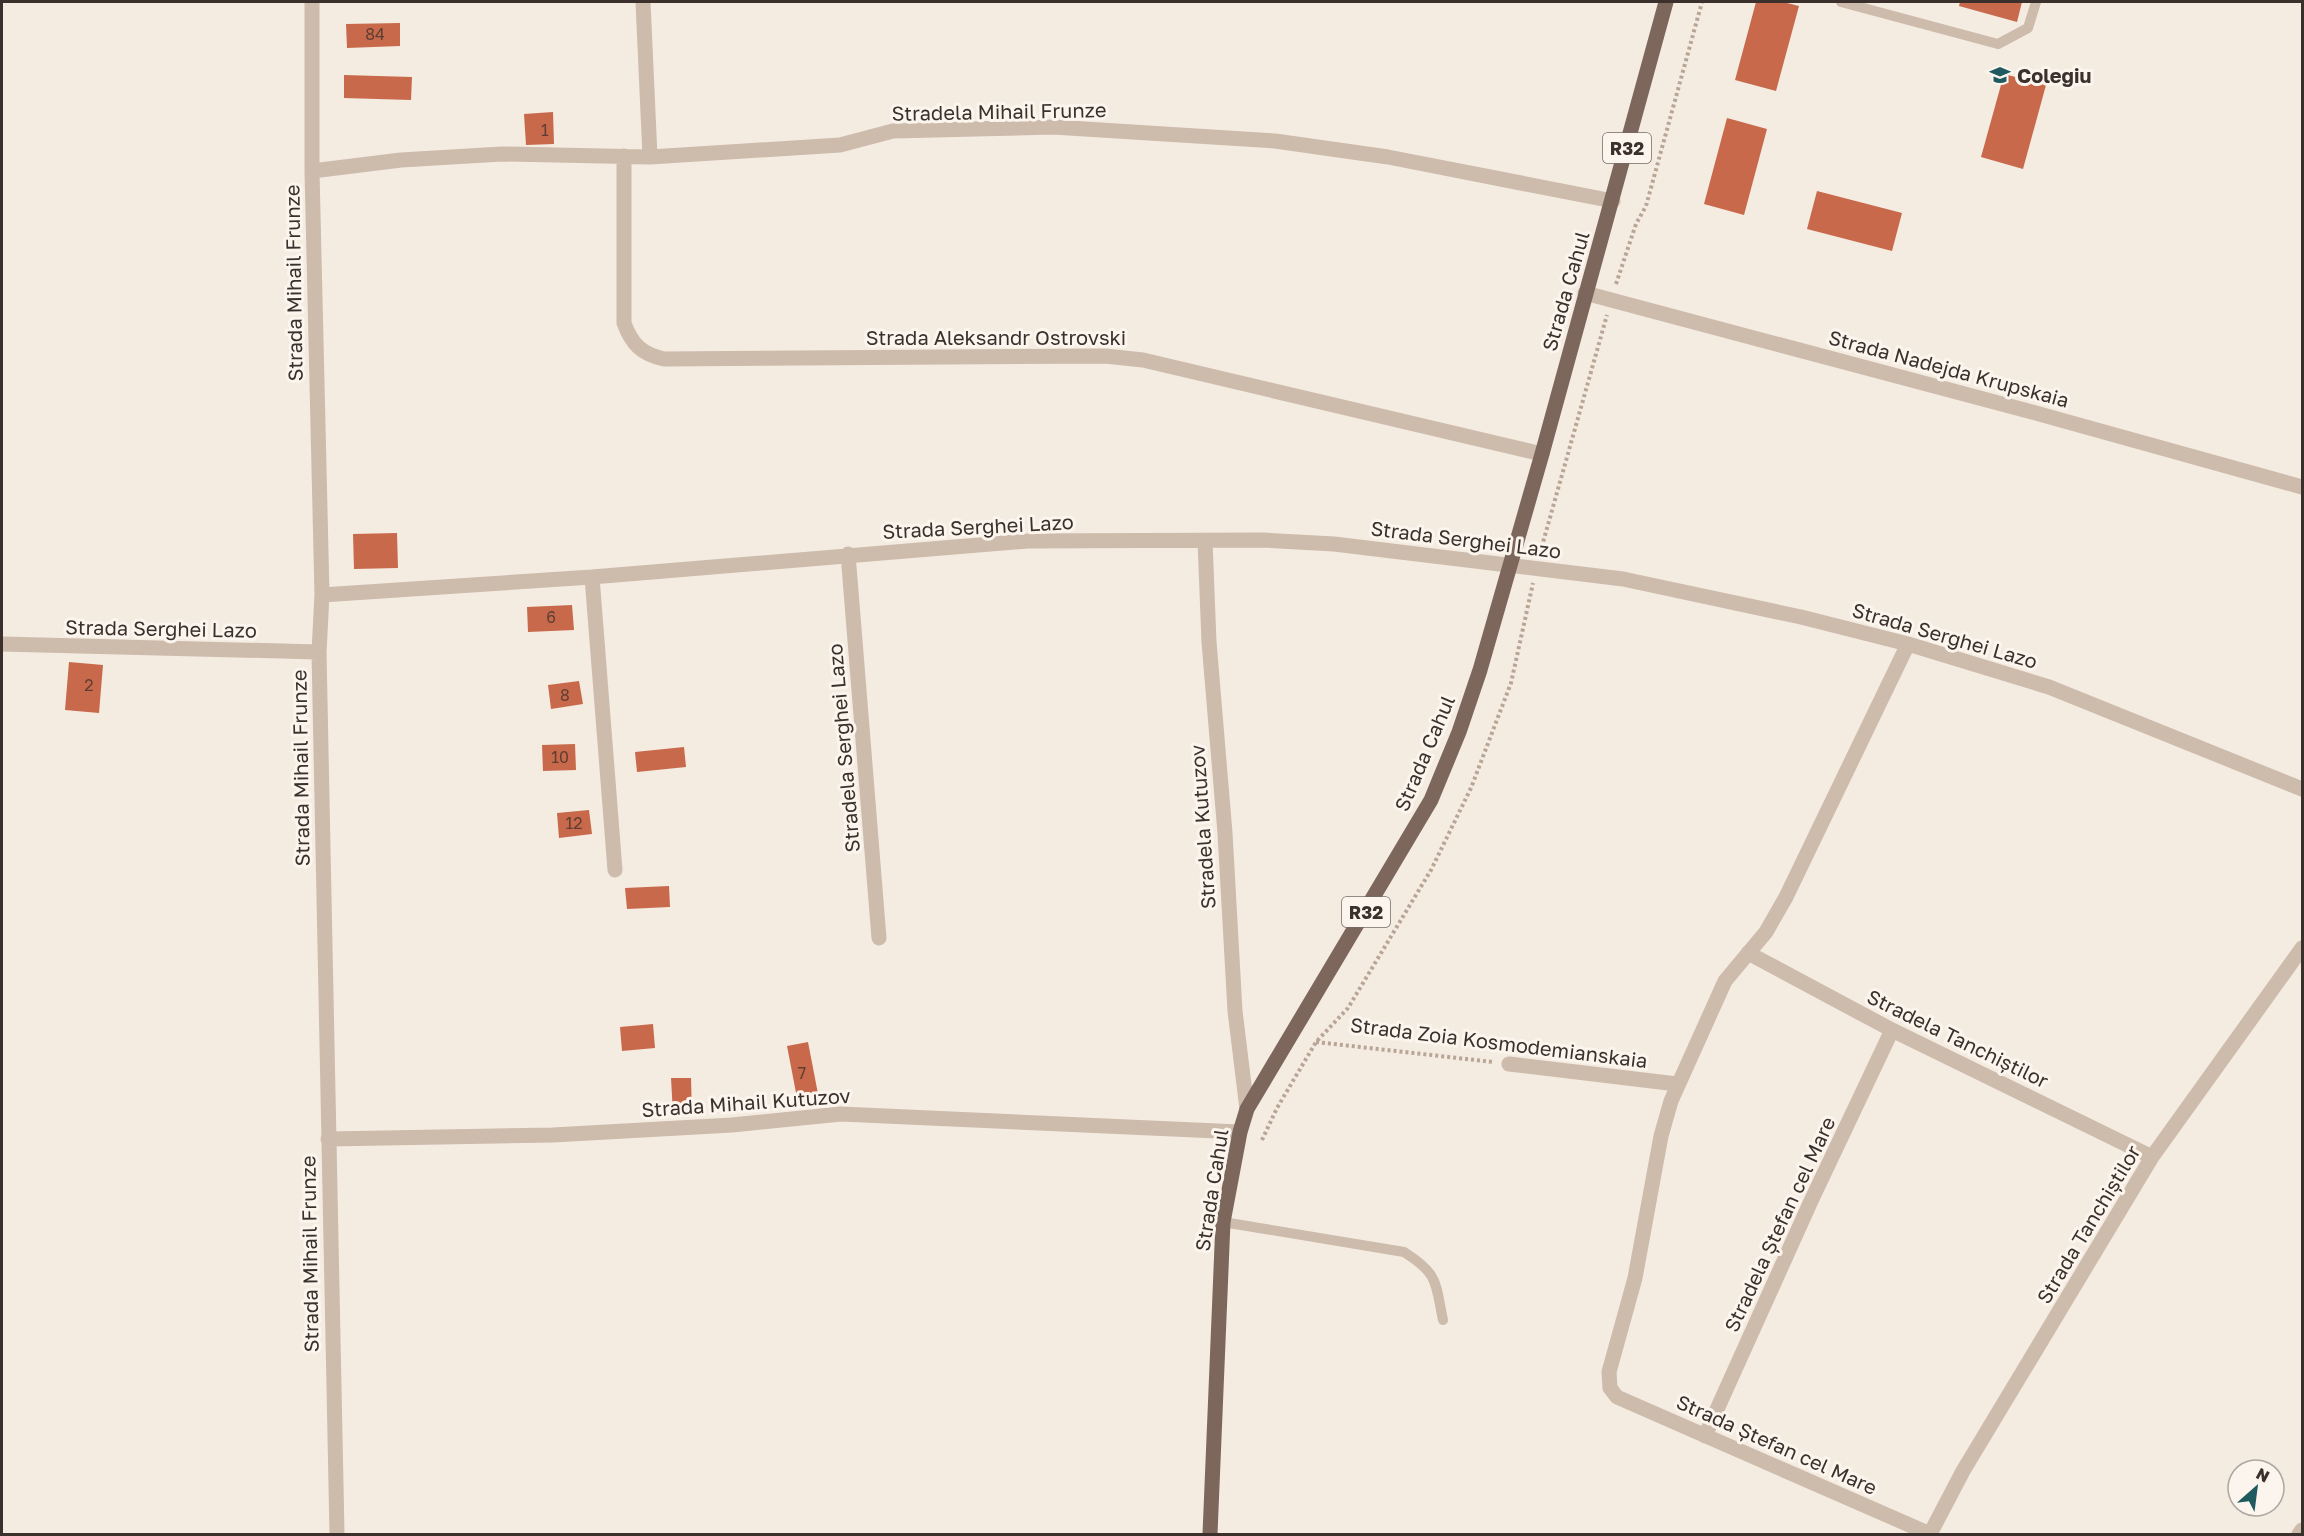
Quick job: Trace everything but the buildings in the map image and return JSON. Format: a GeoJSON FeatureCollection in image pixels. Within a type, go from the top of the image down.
{"type":"FeatureCollection","features":[{"type":"Feature","properties":{"kind":"main road","name":"Strada Cahul"},"geometry":{"type":"LineString","coordinates":[[1210,1534],[1223,1222],[1240,1132],[1247,1109],[1431,800],[1480,670],[1585,293],[1613,201],[1666,2]]}},
{"type":"Feature","properties":{"kind":"street","name":"Strada Mihail Frunze"},"geometry":{"type":"LineString","coordinates":[[312,2],[312,171],[322,596],[319,652],[338,1534]]}},
{"type":"Feature","properties":{"kind":"street"},"geometry":{"type":"LineString","coordinates":[[643,2],[651,157]]}},
{"type":"Feature","properties":{"kind":"street","name":"Stradela Mihail Frunze"},"geometry":{"type":"LineString","coordinates":[[312,171],[401,160],[502,154],[651,157],[840,145],[893,131],[1053,127],[1275,141],[1388,157],[1613,201]]}},
{"type":"Feature","properties":{"kind":"street","name":"Strada Aleksandr Ostrovski"},"geometry":{"type":"LineString","coordinates":[[624,156],[624,323],[633,343],[649,356],[664,359],[1105,356],[1184,368],[1542,454]]}},
{"type":"Feature","properties":{"kind":"street","name":"Strada Nadejda Krupskaia"},"geometry":{"type":"LineString","coordinates":[[1585,293],[2032,412],[2302,487]]}},
{"type":"Feature","properties":{"kind":"street","name":"Strada Serghei Lazo"},"geometry":{"type":"LineString","coordinates":[[322,596],[592,577],[1028,541],[1263,540],[1334,544],[1623,579],[1802,617],[1908,645],[2049,687],[2302,789]]}},
{"type":"Feature","properties":{"kind":"street","name":"Stradela Kutuzov"},"geometry":{"type":"LineString","coordinates":[[1205,541],[1209,642],[1225,832],[1234,1011],[1247,1109]]}},
{"type":"Feature","properties":{"kind":"street","name":"Stradela Serghei Lazo"},"geometry":{"type":"LineString","coordinates":[[849,554],[879,938]]}},
{"type":"Feature","properties":{"kind":"street"},"geometry":{"type":"LineString","coordinates":[[592,577],[615,870]]}},
{"type":"Feature","properties":{"kind":"street","name":"Strada Serghei Lazo"},"geometry":{"type":"LineString","coordinates":[[2,644],[319,652]]}},
{"type":"Feature","properties":{"kind":"street"},"geometry":{"type":"LineString","coordinates":[[1677,1084],[1725,981],[1766,932],[1786,897],[1908,645]]}},
{"type":"Feature","properties":{"kind":"street","name":"Strada Tanchiștilor"},"geometry":{"type":"LineString","coordinates":[[1930,1534],[1963,1471],[2152,1157],[2302,948]]}},
{"type":"Feature","properties":{"kind":"street","name":"Stradela Tanchiștilor"},"geometry":{"type":"LineString","coordinates":[[1748,953],[1893,1030],[2152,1157]]}},
{"type":"Feature","properties":{"kind":"street","name":"Stradela Ștefan cel Mare"},"geometry":{"type":"LineString","coordinates":[[1705,1436],[1811,1201],[1893,1030]]}},
{"type":"Feature","properties":{"kind":"street","name":"Strada Zoia Kosmodemianskaia"},"geometry":{"type":"LineString","coordinates":[[1509,1064],[1677,1084]]}},
{"type":"Feature","properties":{"kind":"street","name":"Strada Ștefan cel Mare"},"geometry":{"type":"LineString","coordinates":[[1677,1084],[1661,1136],[1635,1278],[1609,1372],[1610,1388],[1617,1397],[1930,1534]]}},
{"type":"Feature","properties":{"kind":"street","name":"Strada Mihail Kutuzov"},"geometry":{"type":"LineString","coordinates":[[328,1139],[553,1135],[732,1125],[842,1114],[1240,1132]]}},
{"type":"Feature","properties":{"kind":"street"},"geometry":{"type":"LineString","coordinates":[[2299,1534],[2302,1530]]}},
{"type":"Feature","properties":{"kind":"lane"},"geometry":{"type":"LineString","coordinates":[[1841,2],[1998,44],[2028,28],[2036,2]]}},
{"type":"Feature","properties":{"kind":"lane"},"geometry":{"type":"LineString","coordinates":[[1223,1222],[1404,1252],[1427,1266],[1435,1283],[1443,1320]]}},
{"type":"Feature","properties":{"kind":"path","name":"Strada Zoia Kosmodemianskaia"},"geometry":{"type":"LineString","coordinates":[[1316,1042],[1509,1064]]}},
{"type":"Feature","properties":{"kind":"place","name":"Colegiu"},"geometry":{"type":"Point","coordinates":[2000,75]}}]}
